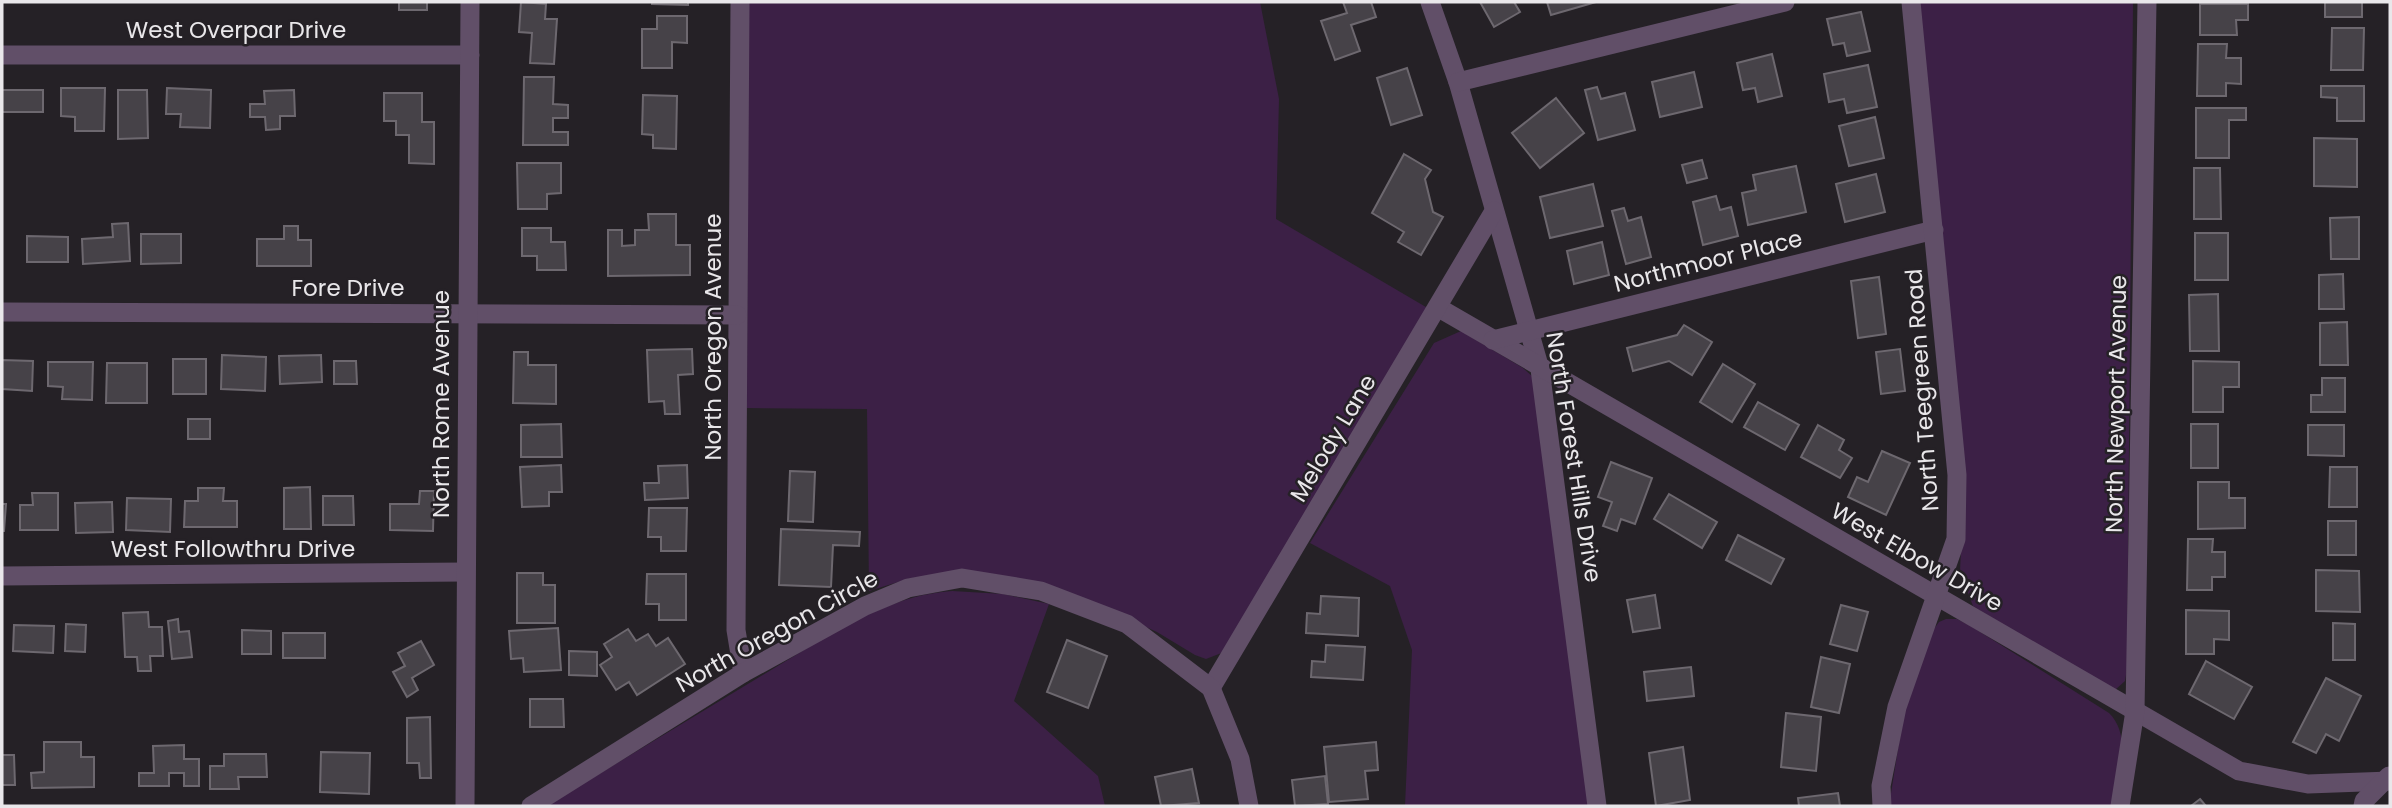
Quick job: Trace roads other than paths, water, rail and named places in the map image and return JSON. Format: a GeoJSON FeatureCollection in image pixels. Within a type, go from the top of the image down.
{"type":"FeatureCollection","features":[{"type":"Feature","properties":{"kind":"street","name":"North Rome Avenue"},"geometry":{"type":"LineString","coordinates":[[465,806],[470,2]]}},
{"type":"Feature","properties":{"kind":"street","name":"North Oregon Avenue"},"geometry":{"type":"LineString","coordinates":[[740,2],[736,630],[743,673]]}},
{"type":"Feature","properties":{"kind":"street","name":"North Forest Hills Drive"},"geometry":{"type":"LineString","coordinates":[[1430,2],[1458,82],[1540,369],[1597,806]]}},
{"type":"Feature","properties":{"kind":"street"},"geometry":{"type":"LineString","coordinates":[[1458,82],[1785,2]]}},
{"type":"Feature","properties":{"kind":"street","name":"North Teegreen Road"},"geometry":{"type":"LineString","coordinates":[[1882,806],[1881,786],[1897,707],[1956,539],[1957,475],[1910,2]]}},
{"type":"Feature","properties":{"kind":"street","name":"North Newport Avenue"},"geometry":{"type":"LineString","coordinates":[[2120,806],[2135,711],[2147,2]]}},
{"type":"Feature","properties":{"kind":"street","name":"West Overpar Drive"},"geometry":{"type":"LineString","coordinates":[[2,55],[470,55]]}},
{"type":"Feature","properties":{"kind":"street","name":"Melody Lane"},"geometry":{"type":"LineString","coordinates":[[1212,688],[1494,211]]}},
{"type":"Feature","properties":{"kind":"street","name":"Northmoor Place"},"geometry":{"type":"LineString","coordinates":[[1493,340],[1934,230]]}},
{"type":"Feature","properties":{"kind":"street","name":"West Elbow Drive"},"geometry":{"type":"LineString","coordinates":[[1438,308],[2239,771],[2308,784],[2389,779]]}},
{"type":"Feature","properties":{"kind":"street","name":"Fore Drive"},"geometry":{"type":"LineString","coordinates":[[2,312],[737,315]]}},
{"type":"Feature","properties":{"kind":"street","name":"West Followthru Drive"},"geometry":{"type":"LineString","coordinates":[[2,576],[465,572]]}},
{"type":"Feature","properties":{"kind":"street","name":"North Oregon Circle"},"geometry":{"type":"LineString","coordinates":[[531,806],[743,673],[865,606],[908,588],[962,578],[1041,592],[1127,624],[1212,688]]}},
{"type":"Feature","properties":{"kind":"street"},"geometry":{"type":"LineString","coordinates":[[1212,688],[1240,759],[1249,806]]}},
{"type":"Feature","properties":{"kind":"street"},"geometry":{"type":"LineString","coordinates":[[2363,806],[2364,801],[2389,779]]}}]}
